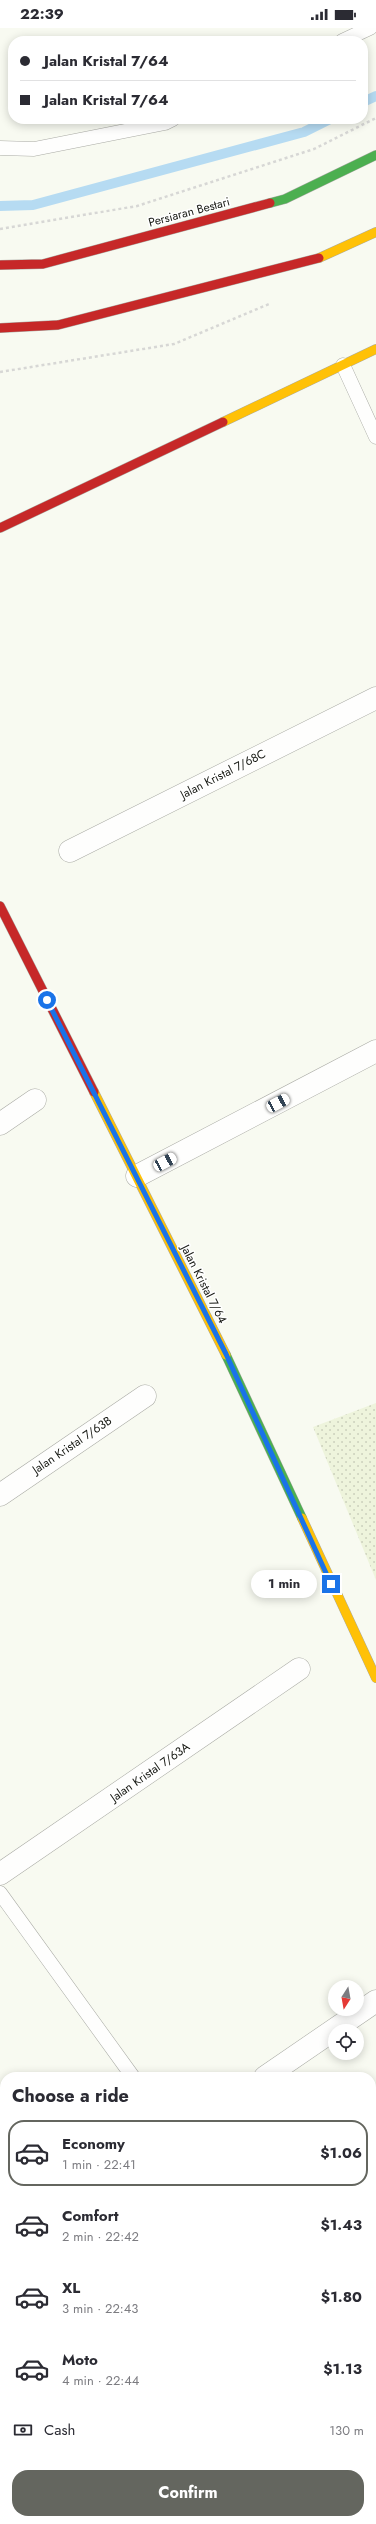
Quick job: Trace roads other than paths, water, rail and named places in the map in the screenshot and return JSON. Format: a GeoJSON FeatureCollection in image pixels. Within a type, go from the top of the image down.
{"type":"FeatureCollection","features":[{"type":"Feature","properties":{"kind":"street","name":"Persiaran Bestari"},"geometry":{"type":"LineString","coordinates":[[0,265],[43,264],[285,199],[376,155]]}},
{"type":"Feature","properties":{"kind":"street"},"geometry":{"type":"LineString","coordinates":[[0,328],[58,325],[311,262],[376,232]]}},
{"type":"Feature","properties":{"kind":"street"},"geometry":{"type":"LineString","coordinates":[[0,528],[376,349]]}},
{"type":"Feature","properties":{"kind":"street","name":"Jalan Kristal 7/68C"},"geometry":{"type":"LineString","coordinates":[[70,851],[376,698]]}},
{"type":"Feature","properties":{"kind":"street","name":"Jalan Kristal 7/64"},"geometry":{"type":"LineString","coordinates":[[0,906],[226,1354],[376,1678]]}},
{"type":"Feature","properties":{"kind":"street"},"geometry":{"type":"LineString","coordinates":[[137,1176],[376,1051]]}},
{"type":"Feature","properties":{"kind":"street"},"geometry":{"type":"LineString","coordinates":[[0,1124],[35,1100]]}},
{"type":"Feature","properties":{"kind":"street","name":"Jalan Kristal 7/63B"},"geometry":{"type":"LineString","coordinates":[[0,1495],[145,1396]]}},
{"type":"Feature","properties":{"kind":"street","name":"Jalan Kristal 7/63A"},"geometry":{"type":"LineString","coordinates":[[0,1874],[299,1669]]}},
{"type":"Feature","properties":{"kind":"street"},"geometry":{"type":"LineString","coordinates":[[272,2072],[376,2001]]}},
{"type":"Feature","properties":{"kind":"lane"},"geometry":{"type":"LineString","coordinates":[[353,36],[370,28]]}},
{"type":"Feature","properties":{"kind":"lane"},"geometry":{"type":"LineString","coordinates":[[0,148],[34,149],[160,124]]}},
{"type":"Feature","properties":{"kind":"lane"},"geometry":{"type":"LineString","coordinates":[[343,365],[376,437]]}},
{"type":"Feature","properties":{"kind":"lane"},"geometry":{"type":"LineString","coordinates":[[0,1893],[129,2072]]}},
{"type":"Feature","properties":{"kind":"waterway"},"geometry":{"type":"LineString","coordinates":[[368,100],[376,96]]}},
{"type":"Feature","properties":{"kind":"waterway"},"geometry":{"type":"LineString","coordinates":[[0,206],[33,205],[304,132],[320,124]]}}]}
